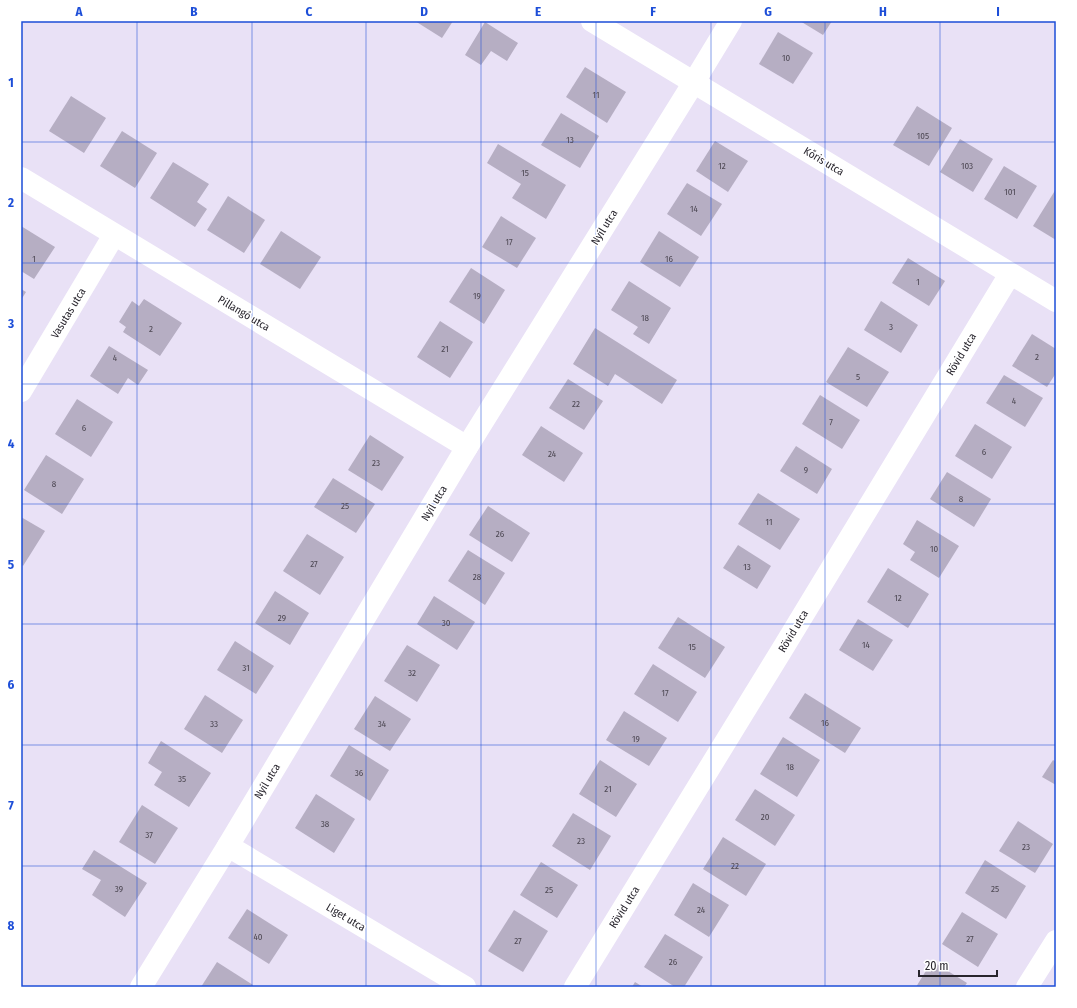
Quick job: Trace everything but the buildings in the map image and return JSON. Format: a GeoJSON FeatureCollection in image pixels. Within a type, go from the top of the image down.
{"type":"FeatureCollection","features":[{"type":"Feature","properties":{"kind":"street","name":"Kőris utca"},"geometry":{"type":"LineString","coordinates":[[592,21],[1056,301]]}},
{"type":"Feature","properties":{"kind":"street","name":"Nyíl utca"},"geometry":{"type":"LineString","coordinates":[[141,987],[228,846],[467,447],[731,21]]}},
{"type":"Feature","properties":{"kind":"street","name":"Pillangó utca"},"geometry":{"type":"LineString","coordinates":[[21,178],[467,447]]}},
{"type":"Feature","properties":{"kind":"street","name":"Vasutas utca"},"geometry":{"type":"LineString","coordinates":[[21,391],[114,235]]}},
{"type":"Feature","properties":{"kind":"street","name":"Rövid utca"},"geometry":{"type":"LineString","coordinates":[[575,987],[1010,274]]}},
{"type":"Feature","properties":{"kind":"street","name":"Liget utca"},"geometry":{"type":"LineString","coordinates":[[228,846],[465,987]]}},
{"type":"Feature","properties":{"kind":"street"},"geometry":{"type":"LineString","coordinates":[[1027,987],[1056,941]]}}]}
